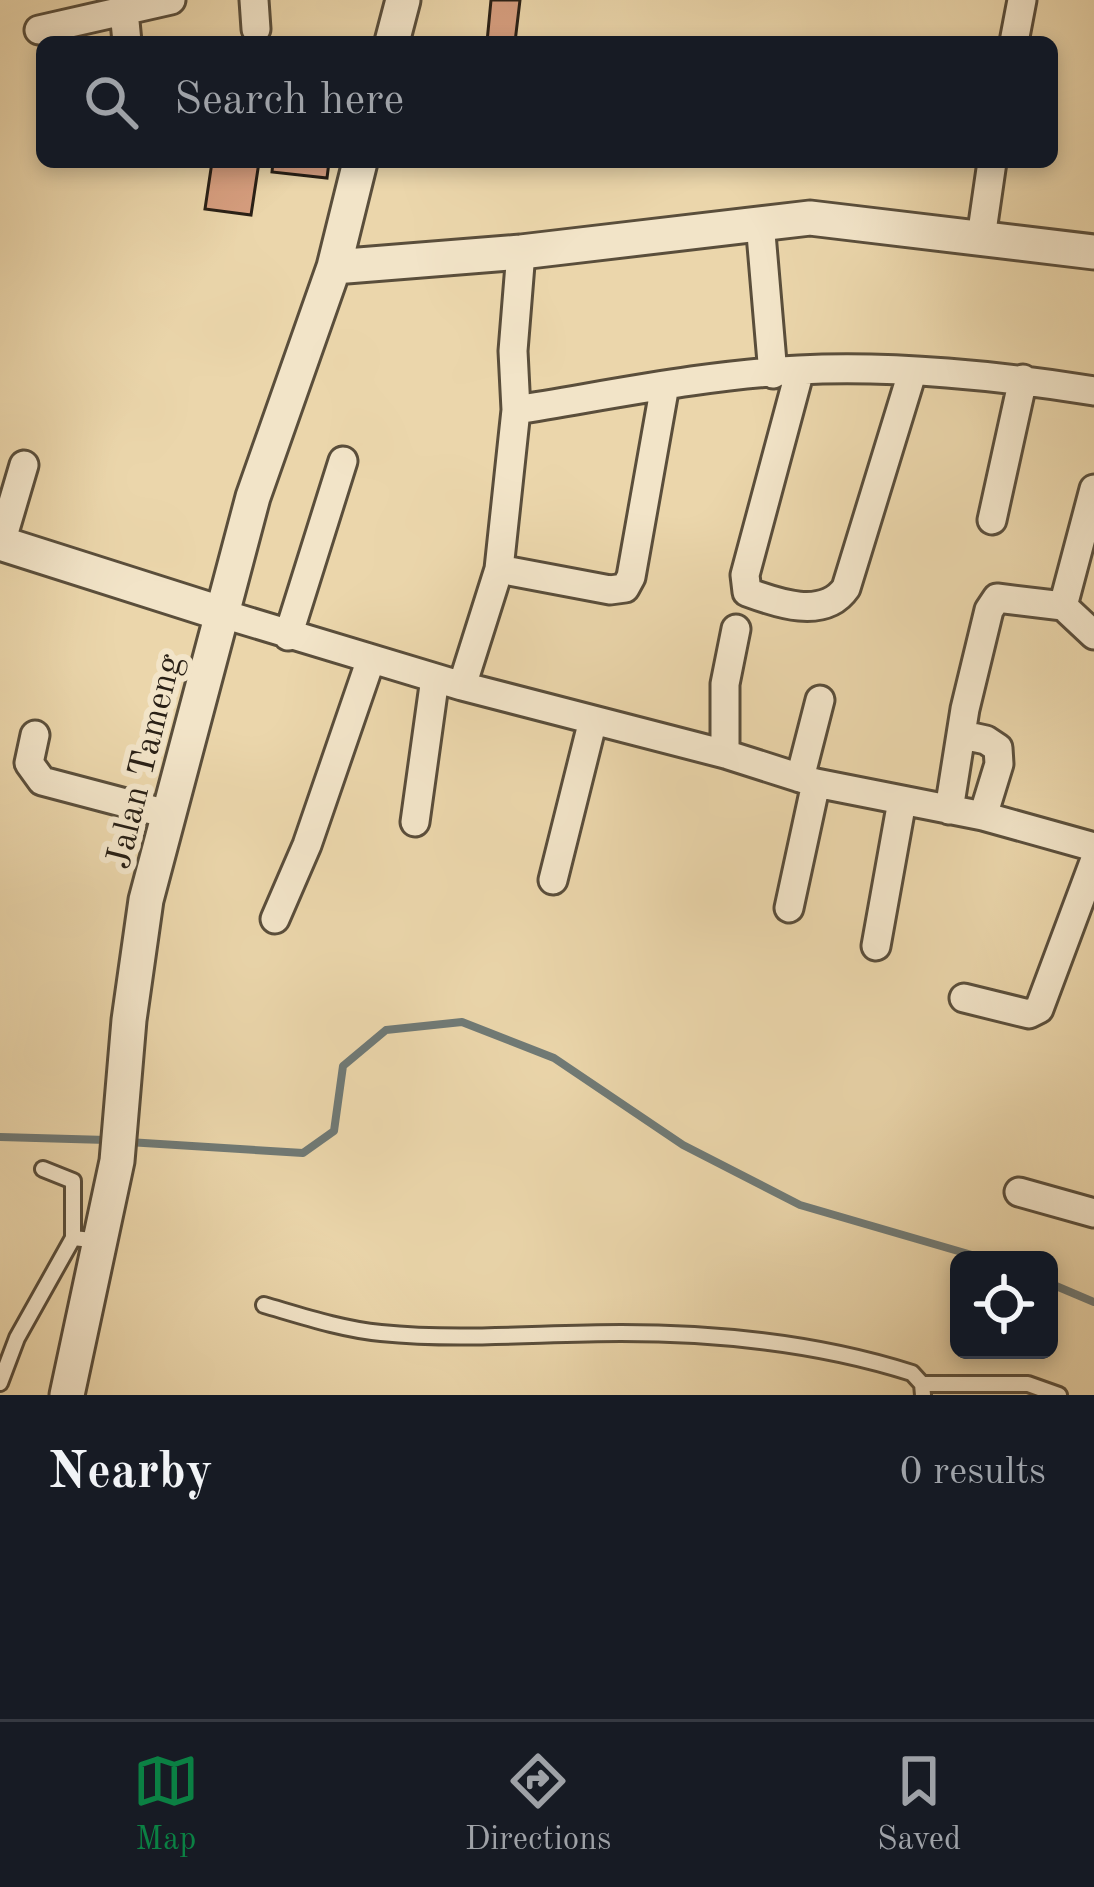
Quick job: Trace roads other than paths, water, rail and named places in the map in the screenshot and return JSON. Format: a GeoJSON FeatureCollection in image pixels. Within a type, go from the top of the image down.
{"type":"FeatureCollection","features":[{"type":"Feature","properties":{"kind":"street"},"geometry":{"type":"LineString","coordinates":[[39,31],[171,0]]}},
{"type":"Feature","properties":{"kind":"street"},"geometry":{"type":"LineString","coordinates":[[254,0],[256,29]]}},
{"type":"Feature","properties":{"kind":"street"},"geometry":{"type":"LineString","coordinates":[[394,36],[403,0]]}},
{"type":"Feature","properties":{"kind":"street"},"geometry":{"type":"LineString","coordinates":[[1014,36],[1022,0]]}},
{"type":"Feature","properties":{"kind":"street"},"geometry":{"type":"LineString","coordinates":[[124,10],[126,36]]}},
{"type":"Feature","properties":{"kind":"street","name":"Jalan Tameng"},"geometry":{"type":"LineString","coordinates":[[68,1395],[87,1239],[117,1161],[129,1020],[146,900],[253,496],[334,267],[359,168]]}},
{"type":"Feature","properties":{"kind":"street"},"geometry":{"type":"LineString","coordinates":[[981,238],[991,168]]}},
{"type":"Feature","properties":{"kind":"street"},"geometry":{"type":"LineString","coordinates":[[334,267],[521,252],[810,218],[1094,252]]}},
{"type":"Feature","properties":{"kind":"street"},"geometry":{"type":"LineString","coordinates":[[760,222],[786,372],[746,575],[747,592],[774,602],[817,607],[839,598],[912,374]]}},
{"type":"Feature","properties":{"kind":"street"},"geometry":{"type":"LineString","coordinates":[[415,822],[449,682],[500,568],[516,410],[513,350],[521,252]]}},
{"type":"Feature","properties":{"kind":"street"},"geometry":{"type":"LineString","coordinates":[[516,410],[665,385],[786,372],[1023,380],[1094,391]]}},
{"type":"Feature","properties":{"kind":"street"},"geometry":{"type":"LineString","coordinates":[[992,520],[1023,380]]}},
{"type":"Feature","properties":{"kind":"street"},"geometry":{"type":"LineString","coordinates":[[500,568],[610,590],[625,588],[631,577],[665,385]]}},
{"type":"Feature","properties":{"kind":"street"},"geometry":{"type":"LineString","coordinates":[[288,636],[343,461]]}},
{"type":"Feature","properties":{"kind":"street"},"geometry":{"type":"LineString","coordinates":[[24,465],[0,543],[288,636],[449,682],[725,754],[808,781],[983,816],[1094,847]]}},
{"type":"Feature","properties":{"kind":"street"},"geometry":{"type":"LineString","coordinates":[[1064,606],[1094,488]]}},
{"type":"Feature","properties":{"kind":"street"},"geometry":{"type":"LineString","coordinates":[[949,810],[965,709],[989,610],[997,598],[1064,606],[1094,635]]}},
{"type":"Feature","properties":{"kind":"street"},"geometry":{"type":"LineString","coordinates":[[725,754],[725,684],[736,629]]}},
{"type":"Feature","properties":{"kind":"street"},"geometry":{"type":"LineString","coordinates":[[275,919],[307,845],[371,658]]}},
{"type":"Feature","properties":{"kind":"street"},"geometry":{"type":"LineString","coordinates":[[789,908],[820,700]]}},
{"type":"Feature","properties":{"kind":"street"},"geometry":{"type":"LineString","coordinates":[[553,880],[593,720]]}},
{"type":"Feature","properties":{"kind":"street"},"geometry":{"type":"LineString","coordinates":[[34,735],[29,763],[43,781],[171,815]]}},
{"type":"Feature","properties":{"kind":"street"},"geometry":{"type":"LineString","coordinates":[[964,735],[998,748],[999,764],[983,816]]}},
{"type":"Feature","properties":{"kind":"street"},"geometry":{"type":"LineString","coordinates":[[876,946],[902,801]]}},
{"type":"Feature","properties":{"kind":"street"},"geometry":{"type":"LineString","coordinates":[[964,998],[1029,1014],[1039,1009],[1094,862]]}},
{"type":"Feature","properties":{"kind":"street"},"geometry":{"type":"LineString","coordinates":[[1019,1192],[1094,1213]]}},
{"type":"Feature","properties":{"kind":"lane"},"geometry":{"type":"LineString","coordinates":[[0,1383],[17,1338],[87,1239],[73,1181],[43,1169]]}},
{"type":"Feature","properties":{"kind":"lane"},"geometry":{"type":"LineString","coordinates":[[264,1305],[380,1333],[624,1333],[784,1341],[904,1370],[923,1389],[1028,1384],[1059,1395]]}},
{"type":"Feature","properties":{"kind":"waterway"},"geometry":{"type":"LineString","coordinates":[[128,1142],[303,1153],[334,1131],[343,1066],[386,1030],[462,1022],[554,1058],[683,1145],[800,1205],[958,1251]]}},
{"type":"Feature","properties":{"kind":"waterway"},"geometry":{"type":"LineString","coordinates":[[0,1137],[107,1140]]}},
{"type":"Feature","properties":{"kind":"waterway"},"geometry":{"type":"LineString","coordinates":[[1058,1287],[1094,1302]]}}]}
